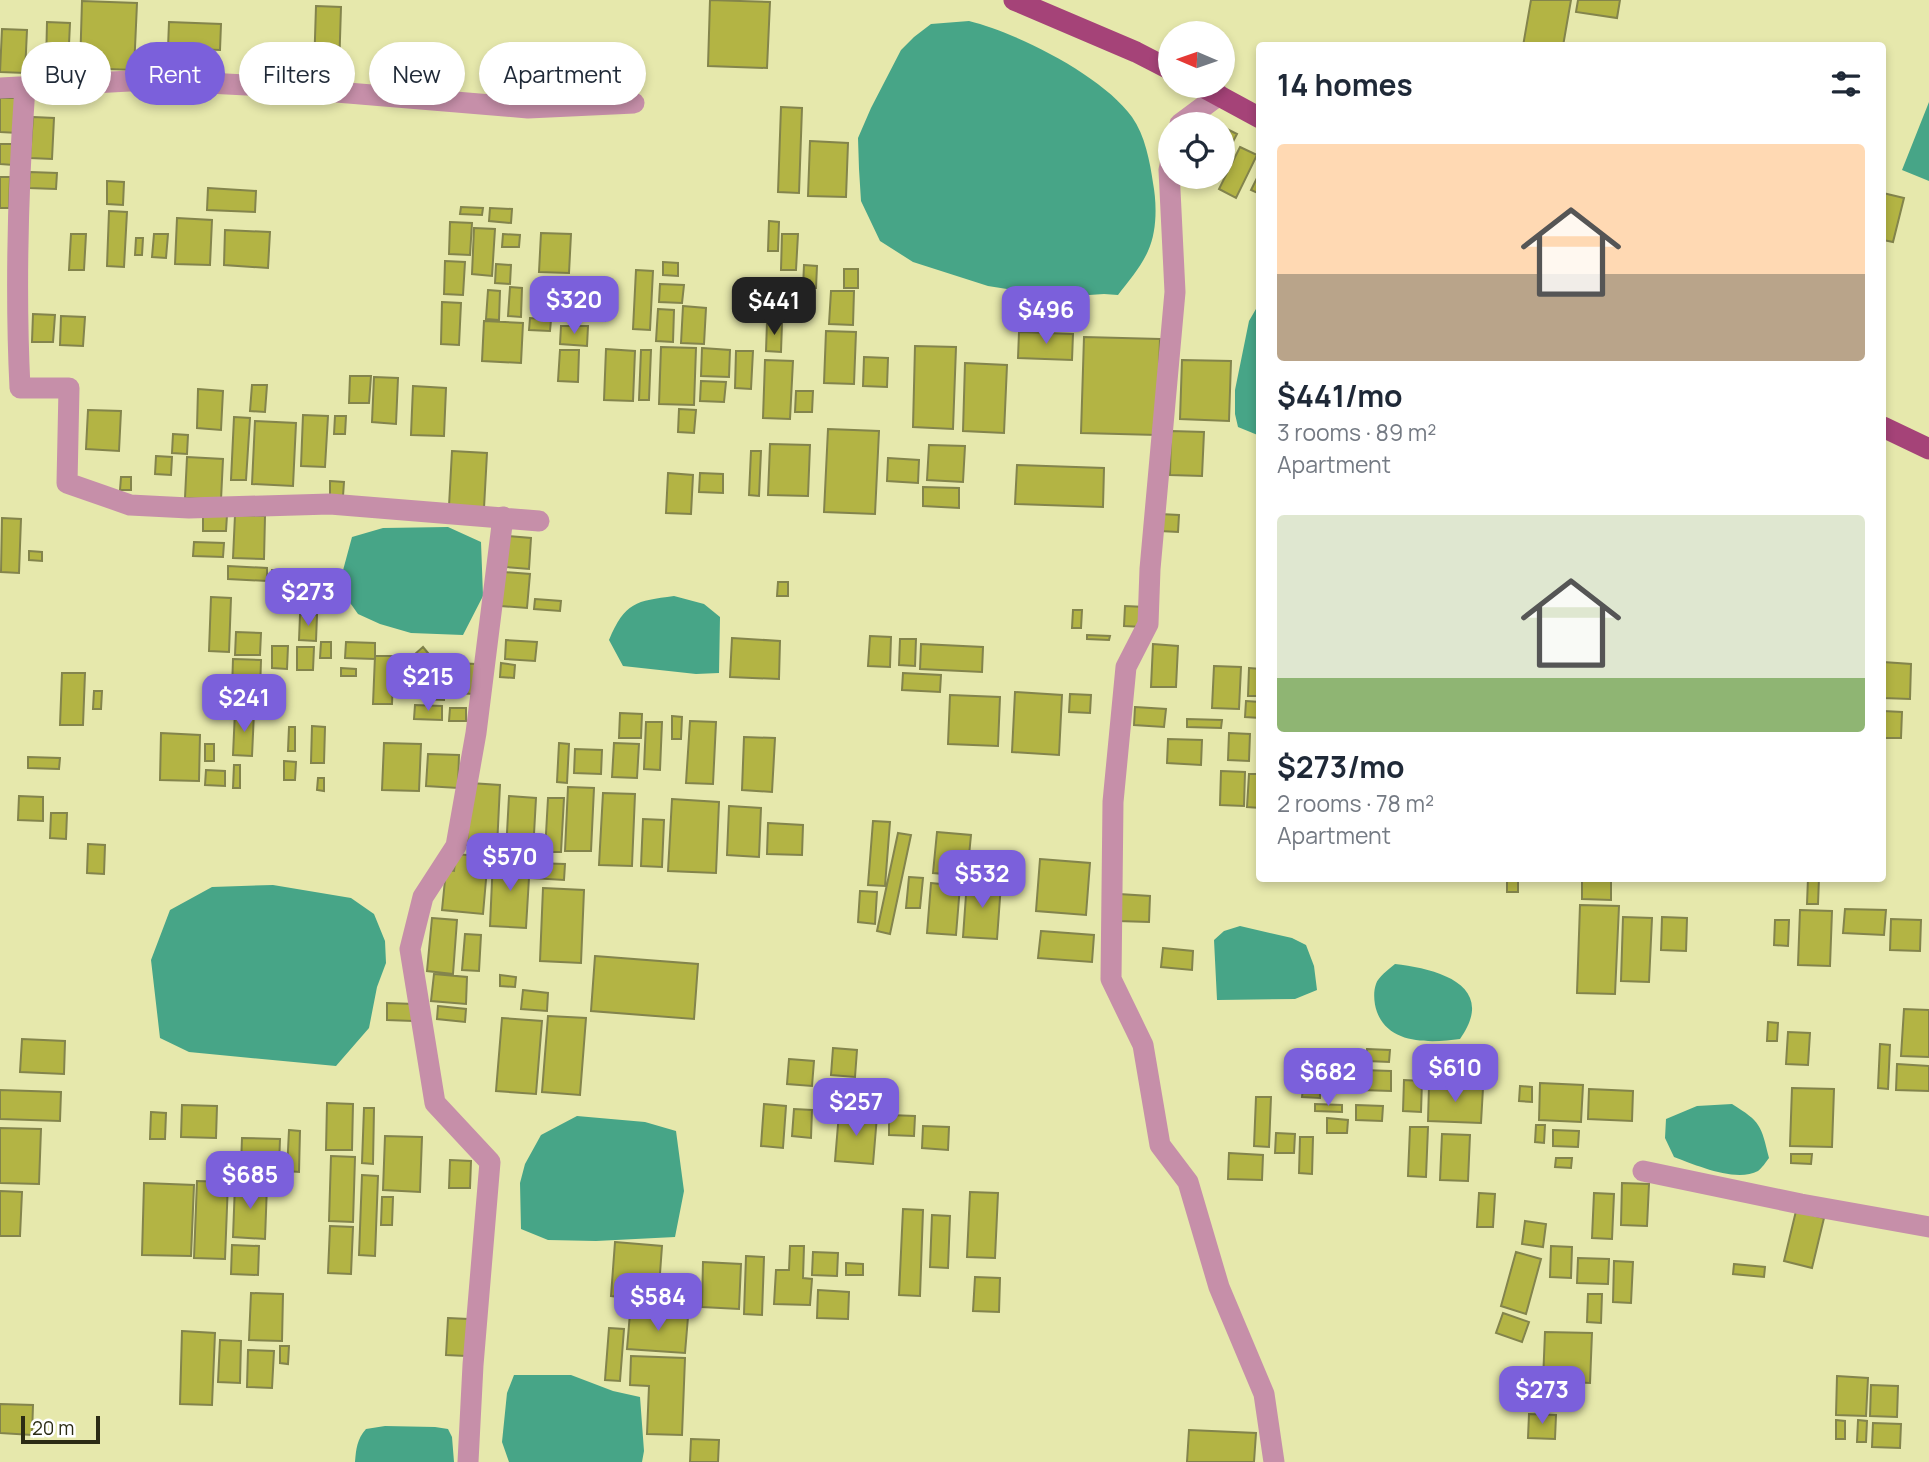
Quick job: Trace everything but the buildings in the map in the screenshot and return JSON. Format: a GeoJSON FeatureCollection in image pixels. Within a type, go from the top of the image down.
{"type":"FeatureCollection","features":[{"type":"Feature","properties":{"kind":"main road"},"geometry":{"type":"LineString","coordinates":[[1014,0],[1158,63]]}},
{"type":"Feature","properties":{"kind":"main road"},"geometry":{"type":"LineString","coordinates":[[1224,98],[1256,116]]}},
{"type":"Feature","properties":{"kind":"main road"},"geometry":{"type":"LineString","coordinates":[[1886,428],[1929,449]]}},
{"type":"Feature","properties":{"kind":"street"},"geometry":{"type":"LineString","coordinates":[[111,82],[148,80],[264,86],[479,104]]}},
{"type":"Feature","properties":{"kind":"street"},"geometry":{"type":"LineString","coordinates":[[0,88],[21,86]]}},
{"type":"Feature","properties":{"kind":"street"},"geometry":{"type":"LineString","coordinates":[[1191,112],[1203,98]]}},
{"type":"Feature","properties":{"kind":"street"},"geometry":{"type":"LineString","coordinates":[[24,105],[17,324],[20,388],[69,388],[66,484],[130,505],[189,508],[330,504],[539,521]]}},
{"type":"Feature","properties":{"kind":"street"},"geometry":{"type":"LineString","coordinates":[[492,105],[528,108],[592,105]]}},
{"type":"Feature","properties":{"kind":"street"},"geometry":{"type":"LineString","coordinates":[[1170,189],[1175,292],[1151,555],[1148,624],[1126,667],[1113,802],[1111,979],[1143,1045],[1160,1145],[1188,1182],[1219,1287],[1264,1394],[1274,1462]]}},
{"type":"Feature","properties":{"kind":"street"},"geometry":{"type":"LineString","coordinates":[[468,1462],[489,1162],[435,1103],[410,950],[423,897],[456,846],[476,733],[503,517]]}},
{"type":"Feature","properties":{"kind":"street"},"geometry":{"type":"LineString","coordinates":[[1643,1171],[1929,1227]]}},
{"type":"Feature","properties":{"kind":"shaded area"},"geometry":{"type":"Polygon","coordinates":[[[969,21],[1011,35],[1081,72],[1119,102],[1137,124],[1150,166],[1155,200],[1155,227],[1145,257],[1118,295],[1059,297],[988,286],[913,262],[880,241],[861,201],[858,138],[901,50],[931,24],[969,21]]]}},
{"type":"Feature","properties":{"kind":"shaded area"},"geometry":{"type":"Polygon","coordinates":[[[1929,102],[1929,181],[1902,170],[1929,102]]]}},
{"type":"Feature","properties":{"kind":"shaded area"},"geometry":{"type":"Polygon","coordinates":[[[1256,309],[1256,434],[1238,427],[1235,414],[1235,390],[1249,321],[1256,309]]]}},
{"type":"Feature","properties":{"kind":"shaded area"},"geometry":{"type":"Polygon","coordinates":[[[448,527],[481,542],[483,596],[463,635],[411,633],[358,614],[341,590],[342,574],[352,537],[383,528],[448,527]]]}},
{"type":"Feature","properties":{"kind":"shaded area"},"geometry":{"type":"Polygon","coordinates":[[[674,596],[704,604],[720,617],[719,673],[696,674],[623,666],[609,640],[621,618],[641,602],[674,596]]]}},
{"type":"Feature","properties":{"kind":"shaded area"},"geometry":{"type":"Polygon","coordinates":[[[273,885],[351,898],[374,914],[385,941],[386,963],[377,987],[369,1028],[336,1066],[189,1052],[160,1038],[151,960],[170,910],[212,887],[273,885]]]}},
{"type":"Feature","properties":{"kind":"shaded area"},"geometry":{"type":"Polygon","coordinates":[[[1240,926],[1292,938],[1306,945],[1314,966],[1317,990],[1295,999],[1217,1000],[1214,940],[1224,931],[1240,926]]]}},
{"type":"Feature","properties":{"kind":"shaded area"},"geometry":{"type":"Polygon","coordinates":[[[1395,964],[1429,970],[1444,976],[1458,983],[1467,993],[1472,1005],[1470,1020],[1460,1039],[1412,1039],[1391,1031],[1383,1023],[1375,1005],[1375,987],[1377,981],[1395,964]]]}},
{"type":"Feature","properties":{"kind":"shaded area"},"geometry":{"type":"Polygon","coordinates":[[[1732,1104],[1749,1115],[1761,1131],[1769,1158],[1758,1171],[1728,1174],[1674,1157],[1665,1138],[1666,1119],[1697,1106],[1732,1104]]]}},
{"type":"Feature","properties":{"kind":"shaded area"},"geometry":{"type":"Polygon","coordinates":[[[577,1116],[645,1122],[676,1131],[684,1191],[675,1237],[596,1241],[548,1240],[521,1229],[520,1183],[525,1164],[541,1135],[577,1116]]]}},
{"type":"Feature","properties":{"kind":"shaded area"},"geometry":{"type":"Polygon","coordinates":[[[514,1375],[571,1375],[613,1391],[640,1397],[644,1451],[642,1462],[509,1462],[502,1442],[507,1393],[514,1375]]]}},
{"type":"Feature","properties":{"kind":"shaded area"},"geometry":{"type":"Polygon","coordinates":[[[385,1426],[448,1429],[452,1437],[454,1462],[355,1462],[358,1444],[366,1429],[385,1426]]]}}]}
